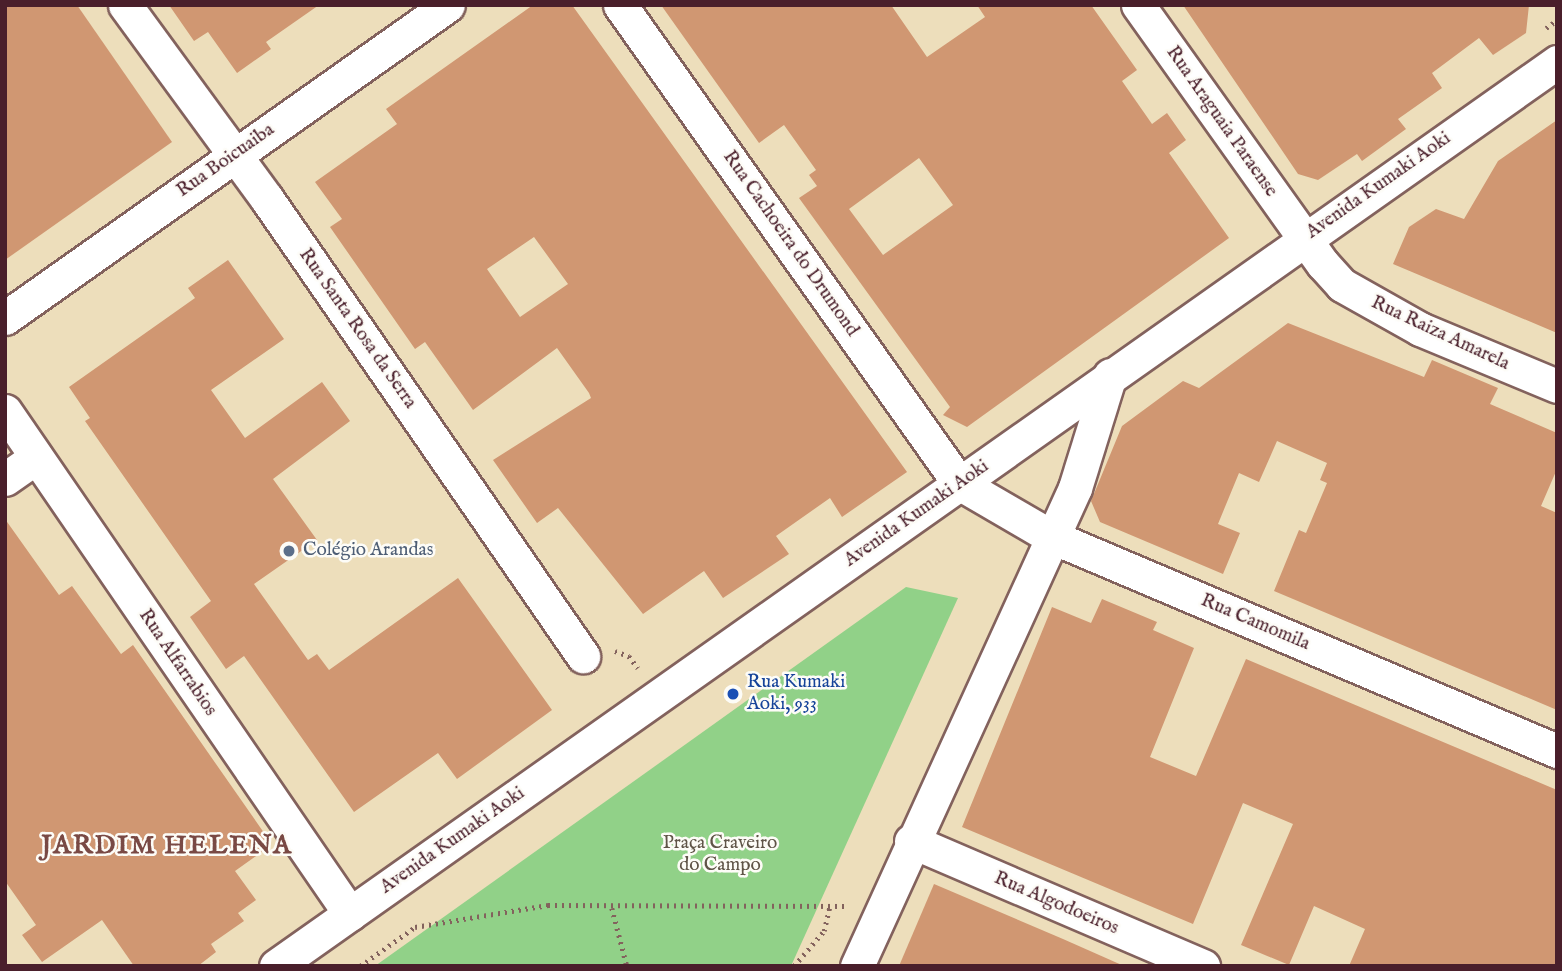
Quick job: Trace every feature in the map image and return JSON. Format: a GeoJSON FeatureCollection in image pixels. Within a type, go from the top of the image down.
{"type":"FeatureCollection","features":[{"type":"Feature","properties":{"kind":"street","name":"Rua Santa Rosa da Serra"},"geometry":{"type":"LineString","coordinates":[[125,5],[235,156],[583,656]]}},
{"type":"Feature","properties":{"kind":"street","name":"Rua Boicuaiba"},"geometry":{"type":"LineString","coordinates":[[5,318],[448,5]]}},
{"type":"Feature","properties":{"kind":"street","name":"Rua Cachoeira do Drumond"},"geometry":{"type":"LineString","coordinates":[[620,5],[959,483]]}},
{"type":"Feature","properties":{"kind":"street","name":"Rua Araguaia Paraense"},"geometry":{"type":"LineString","coordinates":[[1138,5],[1304,239]]}},
{"type":"Feature","properties":{"kind":"street","name":"Avenida Kumaki Aoki"},"geometry":{"type":"LineString","coordinates":[[276,966],[1557,62]]}},
{"type":"Feature","properties":{"kind":"street","name":"Rua Raiza Amarela"},"geometry":{"type":"LineString","coordinates":[[1304,239],[1342,285],[1378,308],[1557,386]]}},
{"type":"Feature","properties":{"kind":"street"},"geometry":{"type":"LineString","coordinates":[[857,966],[1050,536],[1075,488],[1110,375]]}},
{"type":"Feature","properties":{"kind":"street","name":"Rua Alfarrabios"},"geometry":{"type":"LineString","coordinates":[[5,411],[350,914]]}},
{"type":"Feature","properties":{"kind":"street"},"geometry":{"type":"LineString","coordinates":[[5,479],[37,457]]}},
{"type":"Feature","properties":{"kind":"street","name":"Rua Camomila"},"geometry":{"type":"LineString","coordinates":[[959,483],[1050,536],[1557,751]]}},
{"type":"Feature","properties":{"kind":"street","name":"Rua Algodoeiros"},"geometry":{"type":"LineString","coordinates":[[911,841],[1203,966]]}},
{"type":"Feature","properties":{"kind":"path"},"geometry":{"type":"LineString","coordinates":[[583,656],[592,659],[615,651],[629,656],[659,698]]}},
{"type":"Feature","properties":{"kind":"path"},"geometry":{"type":"LineString","coordinates":[[360,966],[415,927],[548,905],[612,908],[883,906]]}},
{"type":"Feature","properties":{"kind":"path"},"geometry":{"type":"LineString","coordinates":[[794,966],[824,931],[830,906]]}},
{"type":"Feature","properties":{"kind":"path"},"geometry":{"type":"LineString","coordinates":[[612,908],[626,966]]}},
{"type":"Feature","properties":{"kind":"green space","name":"Praça Craveiro do Campo"},"geometry":{"type":"Polygon","coordinates":[[[906,587],[958,598],[791,966],[375,966],[906,587]]]}},
{"type":"Feature","properties":{"kind":"building"},"geometry":{"type":"Polygon","coordinates":[[[5,5],[77,5],[172,142],[5,260],[5,5]]]}},
{"type":"Feature","properties":{"kind":"building"},"geometry":{"type":"Polygon","coordinates":[[[169,5],[319,5],[266,42],[271,49],[237,73],[208,32],[194,41],[169,5]]]}},
{"type":"Feature","properties":{"kind":"building"},"geometry":{"type":"Polygon","coordinates":[[[533,5],[572,5],[907,472],[842,517],[830,498],[776,536],[789,554],[723,598],[704,571],[643,614],[558,508],[537,523],[493,460],[591,398],[557,348],[473,410],[425,342],[415,349],[330,227],[342,219],[315,182],[397,124],[386,109],[533,5]],[[534,237],[487,269],[520,317],[568,284],[534,237]]]}},
{"type":"Feature","properties":{"kind":"building"},"geometry":{"type":"Polygon","coordinates":[[[661,5],[891,5],[927,57],[985,17],[977,5],[1091,5],[1137,70],[1122,81],[1152,124],[1167,113],[1186,140],[1169,153],[1229,238],[967,427],[943,415],[950,407],[799,198],[817,186],[809,175],[816,170],[784,125],[759,143],[661,5]],[[919,158],[849,209],[883,255],[953,205],[919,158]]]}},
{"type":"Feature","properties":{"kind":"building"},"geometry":{"type":"Polygon","coordinates":[[[1183,5],[1529,5],[1526,33],[1493,55],[1479,38],[1432,73],[1442,88],[1398,119],[1406,129],[1362,161],[1357,154],[1318,180],[1298,174],[1183,5]]]}},
{"type":"Feature","properties":{"kind":"building"},"geometry":{"type":"Polygon","coordinates":[[[1557,120],[1557,333],[1393,264],[1409,227],[1436,209],[1464,219],[1498,161],[1557,120]]]}},
{"type":"Feature","properties":{"kind":"building"},"geometry":{"type":"Polygon","coordinates":[[[228,260],[284,339],[211,390],[245,438],[322,382],[350,421],[273,479],[317,540],[254,584],[308,660],[317,654],[329,670],[458,578],[552,710],[457,779],[438,753],[354,812],[244,656],[226,669],[190,617],[211,601],[85,421],[90,418],[69,387],[195,298],[188,288],[228,260]]]}},
{"type":"Feature","properties":{"kind":"building"},"geometry":{"type":"Polygon","coordinates":[[[1288,323],[1424,377],[1432,360],[1498,388],[1490,404],[1557,433],[1557,469],[1541,506],[1557,513],[1557,710],[1274,591],[1299,530],[1306,533],[1327,483],[1320,480],[1327,463],[1277,441],[1259,482],[1239,473],[1218,524],[1240,533],[1223,574],[1100,522],[1091,501],[1122,426],[1183,381],[1199,388],[1288,323]]]}},
{"type":"Feature","properties":{"kind":"building"},"geometry":{"type":"Polygon","coordinates":[[[5,519],[59,595],[72,586],[121,654],[133,645],[269,840],[264,844],[266,849],[235,871],[256,900],[238,913],[244,921],[211,944],[216,952],[198,966],[134,966],[102,920],[42,962],[22,935],[36,925],[5,881],[5,519]]]}},
{"type":"Feature","properties":{"kind":"building"},"geometry":{"type":"Polygon","coordinates":[[[1102,599],[1157,622],[1153,630],[1194,648],[1150,757],[1196,776],[1246,659],[1557,790],[1557,966],[1349,966],[1365,929],[1314,906],[1289,965],[1241,945],[1293,824],[1243,803],[1193,924],[962,827],[1052,607],[1091,623],[1102,599]]]}},
{"type":"Feature","properties":{"kind":"building"},"geometry":{"type":"Polygon","coordinates":[[[934,884],[1063,939],[1124,966],[899,966],[934,884]]]}},
{"type":"Feature","properties":{"kind":"place","name":"Colégio Arandas"},"geometry":{"type":"Point","coordinates":[289,551]}},
{"type":"Feature","properties":{"kind":"place","name":"Rua Kumaki Aoki, 933"},"geometry":{"type":"Point","coordinates":[733,694]}},
{"type":"Feature","properties":{"kind":"district","name":"JARDIM HELENA"},"geometry":{"type":"Point","coordinates":[167,846]}}]}
